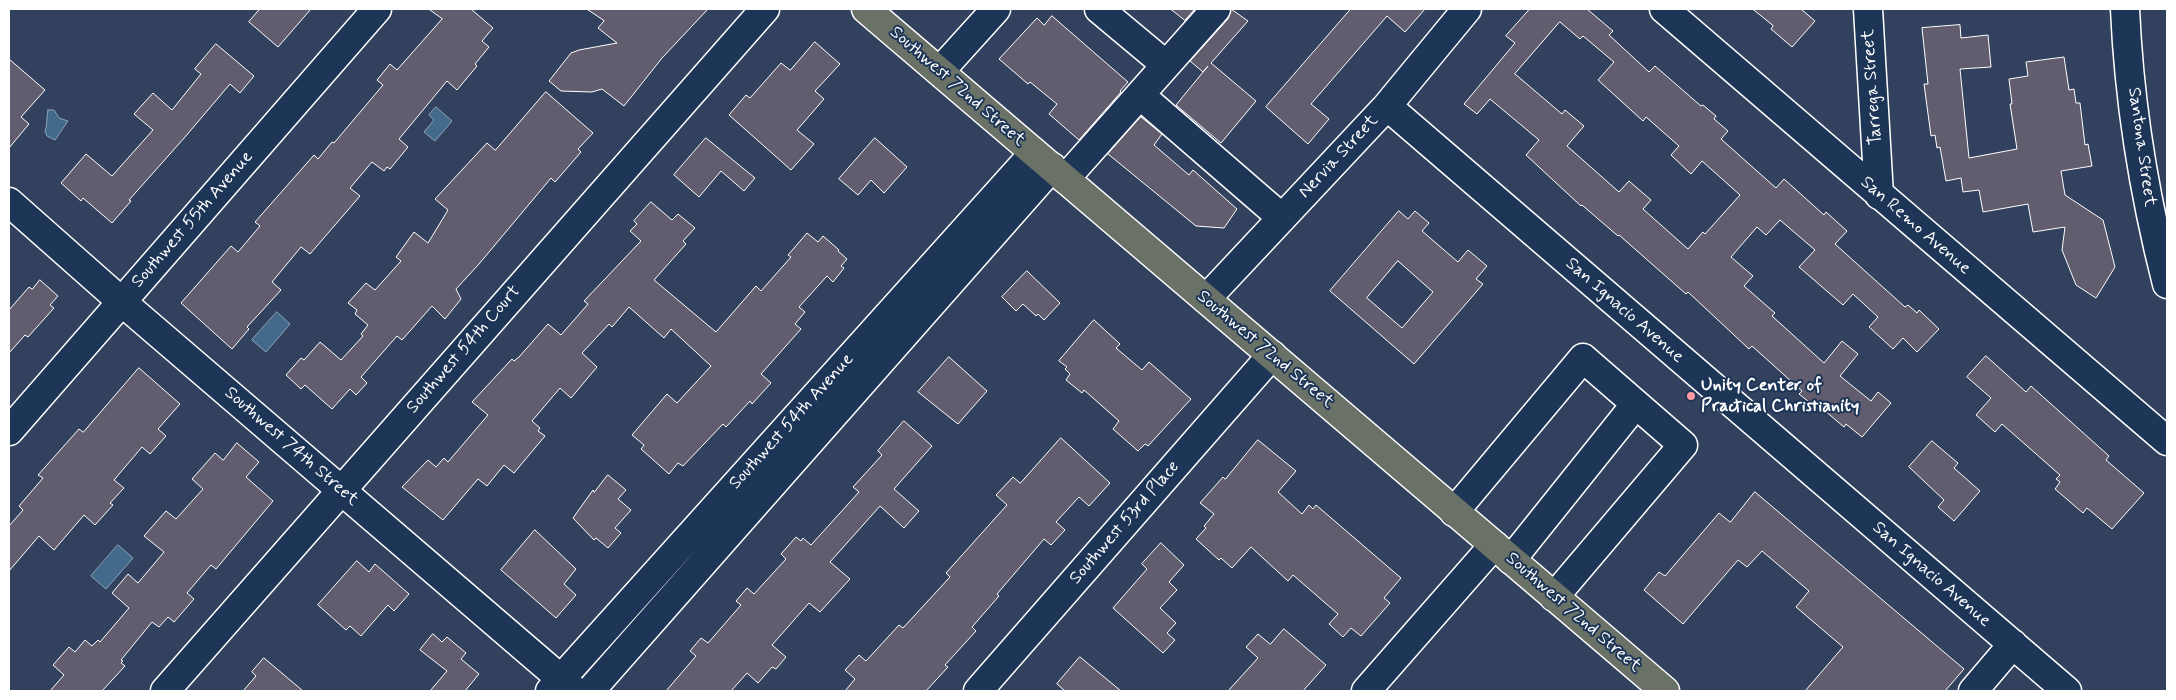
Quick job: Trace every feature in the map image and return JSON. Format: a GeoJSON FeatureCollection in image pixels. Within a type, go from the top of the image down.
{"type":"FeatureCollection","features":[{"type":"Feature","properties":{"kind":"main road","name":"Southwest 72nd Street"},"geometry":{"type":"LineString","coordinates":[[866,9],[1665,691]]}},
{"type":"Feature","properties":{"kind":"street","name":"Southwest 55th Avenue"},"geometry":{"type":"LineString","coordinates":[[9,431],[377,9]]}},
{"type":"Feature","properties":{"kind":"street","name":"Southwest 54th Court"},"geometry":{"type":"LineString","coordinates":[[165,691],[764,9]]}},
{"type":"Feature","properties":{"kind":"street"},"geometry":{"type":"LineString","coordinates":[[940,71],[996,9]]}},
{"type":"Feature","properties":{"kind":"street"},"geometry":{"type":"LineString","coordinates":[[1099,9],[1166,66]]}},
{"type":"Feature","properties":{"kind":"street"},"geometry":{"type":"LineString","coordinates":[[1050,166],[1140,95],[1216,9]]}},
{"type":"Feature","properties":{"kind":"street","name":"San Remo Avenue"},"geometry":{"type":"LineString","coordinates":[[1664,9],[2167,441]]}},
{"type":"Feature","properties":{"kind":"street","name":"Tarrega Street"},"geometry":{"type":"LineString","coordinates":[[1868,9],[1879,195]]}},
{"type":"Feature","properties":{"kind":"street","name":"Santona Street"},"geometry":{"type":"LineString","coordinates":[[2125,9],[2140,159],[2155,239],[2167,284]]}},
{"type":"Feature","properties":{"kind":"street","name":"Nervia Street"},"geometry":{"type":"LineString","coordinates":[[1206,299],[1387,106],[1457,13]]}},
{"type":"Feature","properties":{"kind":"street"},"geometry":{"type":"LineString","coordinates":[[1140,95],[1282,218]]}},
{"type":"Feature","properties":{"kind":"street","name":"San Ignacio Avenue"},"geometry":{"type":"LineString","coordinates":[[1387,106],[2013,644],[2051,686]]}},
{"type":"Feature","properties":{"kind":"street","name":"Southwest 54th Avenue"},"geometry":{"type":"LineString","coordinates":[[562,687],[1050,166]]}},
{"type":"Feature","properties":{"kind":"street","name":"Southwest 54th Avenue"},"geometry":{"type":"LineString","coordinates":[[590,691],[1050,166]]}},
{"type":"Feature","properties":{"kind":"street","name":"Southwest 74th Street"},"geometry":{"type":"LineString","coordinates":[[9,202],[341,490],[562,687]]}},
{"type":"Feature","properties":{"kind":"street","name":"Southwest 53rd Place"},"geometry":{"type":"LineString","coordinates":[[978,691],[1272,355]]}},
{"type":"Feature","properties":{"kind":"street"},"geometry":{"type":"LineString","coordinates":[[1454,512],[1583,358],[1683,445],[1554,596]]}},
{"type":"Feature","properties":{"kind":"street"},"geometry":{"type":"LineString","coordinates":[[1366,691],[1502,553],[1635,405]]}},
{"type":"Feature","properties":{"kind":"street"},"geometry":{"type":"LineString","coordinates":[[1973,691],[2013,644]]}},
{"type":"Feature","properties":{"kind":"water"},"geometry":{"type":"Polygon","coordinates":[[[436,107],[452,121],[435,141],[424,132],[434,120],[429,115],[436,107]]]}},
{"type":"Feature","properties":{"kind":"water"},"geometry":{"type":"Polygon","coordinates":[[[48,110],[54,110],[59,118],[68,121],[55,140],[47,136],[45,131],[48,110]]]}},
{"type":"Feature","properties":{"kind":"water"},"geometry":{"type":"Polygon","coordinates":[[[277,312],[290,324],[266,352],[252,340],[277,312]]]}},
{"type":"Feature","properties":{"kind":"water"},"geometry":{"type":"Polygon","coordinates":[[[118,545],[133,558],[106,589],[91,576],[118,545]]]}},
{"type":"Feature","properties":{"kind":"building"},"geometry":{"type":"Polygon","coordinates":[[[260,9],[311,9],[278,47],[249,22],[260,9]]]}},
{"type":"Feature","properties":{"kind":"building"},"geometry":{"type":"Polygon","coordinates":[[[429,9],[471,9],[493,28],[482,41],[489,47],[475,64],[477,66],[457,90],[447,81],[399,139],[408,147],[390,169],[387,167],[384,171],[372,162],[350,188],[360,196],[310,254],[301,247],[272,282],[281,290],[247,327],[249,329],[232,349],[181,303],[231,246],[238,252],[260,226],[255,222],[314,155],[318,159],[332,142],[334,143],[383,85],[377,80],[390,64],[397,70],[442,19],[429,9]]]}},
{"type":"Feature","properties":{"kind":"building"},"geometry":{"type":"Polygon","coordinates":[[[587,9],[708,9],[662,58],[624,106],[602,89],[592,92],[561,91],[549,81],[571,53],[617,43],[598,28],[604,21],[587,9]]]}},
{"type":"Feature","properties":{"kind":"building"},"geometry":{"type":"Polygon","coordinates":[[[1171,9],[1195,9],[1185,20],[1171,9]]]}},
{"type":"Feature","properties":{"kind":"building"},"geometry":{"type":"Polygon","coordinates":[[[1231,9],[1248,21],[1211,63],[1256,101],[1221,143],[1176,105],[1208,66],[1203,72],[1190,61],[1228,19],[1231,9]]]}},
{"type":"Feature","properties":{"kind":"building"},"geometry":{"type":"Polygon","coordinates":[[[1351,9],[1425,9],[1405,32],[1387,16],[1311,104],[1329,119],[1308,144],[1266,107],[1351,9]]]}},
{"type":"Feature","properties":{"kind":"building"},"geometry":{"type":"Polygon","coordinates":[[[1530,9],[1587,9],[1613,31],[1609,35],[1649,72],[1655,66],[1701,106],[1703,105],[1716,116],[1714,119],[1728,131],[1721,139],[1776,188],[1784,179],[1824,215],[1826,212],[1847,231],[1835,244],[1905,307],[1908,305],[1917,313],[1919,310],[1939,329],[1917,352],[1903,338],[1893,349],[1869,327],[1878,317],[1853,294],[1843,305],[1799,267],[1815,250],[1780,220],[1766,235],[1757,227],[1731,257],[1753,276],[1744,286],[1775,313],[1772,316],[1824,363],[1842,341],[1858,354],[1840,376],[1871,401],[1878,392],[1891,403],[1862,437],[1846,424],[1844,427],[1824,410],[1823,413],[1799,394],[1802,391],[1752,346],[1749,349],[1688,292],[1686,294],[1619,235],[1581,206],[1526,155],[1539,140],[1490,99],[1477,114],[1464,104],[1515,43],[1506,36],[1530,9]],[[1560,22],[1515,74],[1562,114],[1565,110],[1584,126],[1567,146],[1619,192],[1629,181],[1651,200],[1643,209],[1688,249],[1703,232],[1705,234],[1740,195],[1702,161],[1691,174],[1671,155],[1679,146],[1646,117],[1643,121],[1598,80],[1614,62],[1583,36],[1580,39],[1560,22]]]}},
{"type":"Feature","properties":{"kind":"building"},"geometry":{"type":"Polygon","coordinates":[[[1753,9],[1801,9],[1815,21],[1792,47],[1771,29],[1773,26],[1753,9]]]}},
{"type":"Feature","properties":{"kind":"building"},"geometry":{"type":"Polygon","coordinates":[[[1052,16],[1128,82],[1079,140],[1049,114],[1057,104],[1030,82],[1028,84],[999,59],[1037,18],[1044,25],[1052,16]]]}},
{"type":"Feature","properties":{"kind":"building"},"geometry":{"type":"Polygon","coordinates":[[[1960,25],[1961,38],[1988,35],[1991,67],[1960,69],[1969,158],[2017,149],[2010,104],[2012,104],[2009,79],[2028,76],[2026,62],[2064,57],[2069,90],[2074,89],[2076,103],[2080,103],[2085,145],[2088,144],[2092,166],[2061,171],[2065,195],[2103,220],[2115,267],[2096,298],[2076,285],[2062,250],[2065,227],[2033,232],[2028,204],[1983,212],[1979,190],[1963,192],[1961,178],[1946,181],[1940,147],[1937,148],[1935,135],[1931,136],[1924,84],[1928,84],[1922,28],[1960,25]]]}},
{"type":"Feature","properties":{"kind":"building"},"geometry":{"type":"Polygon","coordinates":[[[815,42],[840,64],[815,91],[824,99],[797,130],[814,144],[791,170],[729,115],[746,95],[750,98],[781,63],[790,70],[815,42]]]}},
{"type":"Feature","properties":{"kind":"building"},"geometry":{"type":"Polygon","coordinates":[[[216,44],[254,76],[240,93],[230,84],[129,200],[131,201],[112,223],[83,198],[81,201],[61,183],[86,154],[112,176],[153,130],[134,114],[153,93],[172,110],[201,74],[195,69],[216,44]]]}},
{"type":"Feature","properties":{"kind":"building"},"geometry":{"type":"Polygon","coordinates":[[[9,59],[45,90],[21,117],[29,124],[9,148],[9,59]]]}},
{"type":"Feature","properties":{"kind":"building"},"geometry":{"type":"Polygon","coordinates":[[[546,92],[593,133],[578,149],[581,152],[555,182],[551,178],[456,289],[461,299],[445,319],[432,306],[402,340],[397,336],[361,377],[367,383],[356,395],[350,389],[332,409],[305,385],[301,389],[286,375],[301,358],[304,360],[320,342],[341,360],[363,336],[361,334],[368,325],[355,314],[357,310],[348,303],[366,283],[375,290],[401,261],[396,257],[414,232],[428,243],[448,210],[435,199],[487,143],[495,150],[546,92]]]}},
{"type":"Feature","properties":{"kind":"building"},"geometry":{"type":"Polygon","coordinates":[[[1141,117],[1162,134],[1154,145],[1189,175],[1193,170],[1237,209],[1224,228],[1196,226],[1108,154],[1141,117]]]}},
{"type":"Feature","properties":{"kind":"building"},"geometry":{"type":"Polygon","coordinates":[[[706,138],[755,178],[744,191],[721,171],[699,197],[674,175],[706,138]]]}},
{"type":"Feature","properties":{"kind":"building"},"geometry":{"type":"Polygon","coordinates":[[[875,138],[907,167],[884,193],[871,180],[858,195],[839,179],[875,138]]]}},
{"type":"Feature","properties":{"kind":"building"},"geometry":{"type":"Polygon","coordinates":[[[651,202],[672,220],[678,214],[695,228],[683,241],[686,244],[654,280],[716,332],[756,286],[761,291],[791,257],[788,255],[807,233],[818,242],[823,236],[847,259],[841,266],[844,268],[833,282],[827,276],[799,307],[805,312],[795,324],[801,329],[761,374],[771,383],[752,404],[750,401],[726,427],[723,424],[683,466],[678,463],[669,474],[641,449],[644,445],[632,435],[667,394],[677,403],[711,366],[671,329],[664,338],[629,307],[612,327],[609,324],[582,353],[597,367],[571,398],[560,388],[532,421],[540,428],[538,431],[545,436],[514,473],[504,465],[487,486],[478,479],[443,520],[402,487],[428,460],[436,467],[444,458],[448,462],[488,415],[472,402],[512,359],[514,361],[519,357],[548,324],[561,335],[588,304],[584,301],[641,241],[630,231],[637,224],[634,221],[651,202]]]}},
{"type":"Feature","properties":{"kind":"building"},"geometry":{"type":"Polygon","coordinates":[[[1399,211],[1408,219],[1415,211],[1429,223],[1422,231],[1458,262],[1468,250],[1487,266],[1476,279],[1483,284],[1414,364],[1330,291],[1399,211]],[[1398,261],[1367,298],[1402,328],[1433,292],[1398,261]]]}},
{"type":"Feature","properties":{"kind":"building"},"geometry":{"type":"Polygon","coordinates":[[[1027,271],[1060,303],[1044,320],[1038,314],[1036,316],[1023,304],[1016,311],[1002,297],[1027,271]]]}},
{"type":"Feature","properties":{"kind":"building"},"geometry":{"type":"Polygon","coordinates":[[[40,280],[58,296],[50,305],[54,308],[28,337],[25,335],[9,353],[9,310],[29,287],[32,289],[40,280]]]}},
{"type":"Feature","properties":{"kind":"building"},"geometry":{"type":"Polygon","coordinates":[[[1094,320],[1120,344],[1116,348],[1142,370],[1149,362],[1191,399],[1148,446],[1145,444],[1138,451],[1113,429],[1119,421],[1084,390],[1082,393],[1066,380],[1070,374],[1065,369],[1067,367],[1059,361],[1094,320]]]}},
{"type":"Feature","properties":{"kind":"building"},"geometry":{"type":"Polygon","coordinates":[[[1986,356],[2026,392],[2031,386],[2109,456],[2106,460],[2144,493],[2112,529],[2087,508],[2083,513],[2055,489],[2060,482],[2056,479],[2060,475],[2002,424],[1995,432],[1976,415],[1991,398],[1967,377],[1986,356]]]}},
{"type":"Feature","properties":{"kind":"building"},"geometry":{"type":"Polygon","coordinates":[[[949,357],[987,391],[958,424],[918,392],[949,357]]]}},
{"type":"Feature","properties":{"kind":"building"},"geometry":{"type":"Polygon","coordinates":[[[139,368],[180,404],[158,429],[166,436],[150,454],[142,447],[114,480],[124,488],[110,503],[113,505],[95,525],[84,515],[54,550],[39,536],[9,571],[9,526],[23,510],[19,506],[43,478],[38,475],[79,429],[83,432],[139,368]]]}},
{"type":"Feature","properties":{"kind":"building"},"geometry":{"type":"Polygon","coordinates":[[[904,421],[932,446],[894,489],[919,511],[904,528],[880,506],[830,562],[850,579],[820,612],[809,603],[772,645],[786,657],[776,669],[772,667],[758,683],[747,673],[731,691],[666,691],[696,656],[690,651],[701,638],[708,643],[741,605],[736,601],[747,588],[754,594],[786,559],[781,554],[796,537],[801,541],[803,538],[811,545],[859,492],[853,487],[882,455],[878,451],[904,421]]]}},
{"type":"Feature","properties":{"kind":"building"},"geometry":{"type":"Polygon","coordinates":[[[1061,438],[1110,483],[1089,506],[1079,497],[1056,522],[1065,530],[1051,545],[1044,539],[997,594],[999,596],[972,627],[976,631],[945,665],[948,667],[926,691],[845,691],[855,679],[845,670],[859,655],[866,661],[899,625],[903,628],[950,577],[946,573],[1007,505],[996,495],[1013,477],[1020,483],[1061,438]]]}},
{"type":"Feature","properties":{"kind":"building"},"geometry":{"type":"Polygon","coordinates":[[[1258,440],[1296,471],[1278,492],[1302,514],[1309,505],[1313,509],[1316,505],[1401,578],[1384,598],[1390,603],[1361,636],[1351,628],[1343,637],[1329,624],[1338,614],[1293,575],[1288,581],[1251,547],[1232,568],[1221,558],[1219,560],[1196,539],[1206,528],[1204,526],[1214,514],[1200,503],[1223,477],[1225,479],[1258,440]]]}},
{"type":"Feature","properties":{"kind":"building"},"geometry":{"type":"Polygon","coordinates":[[[1932,441],[1958,463],[1954,468],[1980,491],[1954,521],[1938,507],[1944,500],[1909,467],[1932,441]]]}},
{"type":"Feature","properties":{"kind":"building"},"geometry":{"type":"Polygon","coordinates":[[[237,443],[259,462],[246,477],[273,501],[216,569],[211,565],[187,593],[194,599],[174,622],[168,617],[159,627],[152,622],[121,660],[123,661],[121,663],[125,666],[102,691],[50,691],[64,675],[53,665],[69,647],[75,652],[85,640],[92,646],[98,640],[100,642],[129,608],[112,593],[128,574],[138,583],[164,552],[144,536],[166,511],[176,519],[203,489],[192,479],[215,453],[223,460],[237,443]]]}},
{"type":"Feature","properties":{"kind":"building"},"geometry":{"type":"Polygon","coordinates":[[[608,475],[626,490],[618,499],[631,510],[615,528],[621,533],[608,548],[596,538],[594,540],[573,518],[593,490],[594,492],[608,475]]]}},
{"type":"Feature","properties":{"kind":"building"},"geometry":{"type":"Polygon","coordinates":[[[1755,492],[1964,669],[1945,691],[1805,691],[1843,647],[1796,607],[1809,591],[1762,551],[1747,567],[1738,560],[1683,624],[1644,590],[1659,572],[1665,576],[1719,513],[1730,522],[1755,492]]]}},
{"type":"Feature","properties":{"kind":"building"},"geometry":{"type":"Polygon","coordinates":[[[535,530],[576,569],[564,584],[576,595],[556,618],[501,570],[535,530]]]}},
{"type":"Feature","properties":{"kind":"building"},"geometry":{"type":"Polygon","coordinates":[[[1161,543],[1184,565],[1169,582],[1177,590],[1160,608],[1176,623],[1167,633],[1175,640],[1163,653],[1113,608],[1147,569],[1142,564],[1161,543]]]}},
{"type":"Feature","properties":{"kind":"building"},"geometry":{"type":"Polygon","coordinates":[[[357,561],[369,572],[375,564],[409,594],[394,611],[388,605],[361,636],[350,626],[346,630],[318,605],[357,561]]]}},
{"type":"Feature","properties":{"kind":"building"},"geometry":{"type":"Polygon","coordinates":[[[1284,629],[1326,665],[1303,691],[1228,691],[1258,658],[1246,647],[1258,634],[1270,644],[1284,629]]]}},
{"type":"Feature","properties":{"kind":"building"},"geometry":{"type":"Polygon","coordinates":[[[433,634],[442,642],[447,637],[466,653],[461,659],[479,674],[465,691],[430,691],[447,671],[420,650],[433,634]]]}},
{"type":"Feature","properties":{"kind":"building"},"geometry":{"type":"Polygon","coordinates":[[[1080,657],[1121,691],[1065,691],[1057,684],[1080,657]]]}},
{"type":"Feature","properties":{"kind":"building"},"geometry":{"type":"Polygon","coordinates":[[[264,658],[303,691],[243,691],[256,676],[252,672],[264,658]]]}},
{"type":"Feature","properties":{"kind":"place","name":"Unity Center of Practical Christianity"},"geometry":{"type":"Point","coordinates":[1691,396]}}]}
